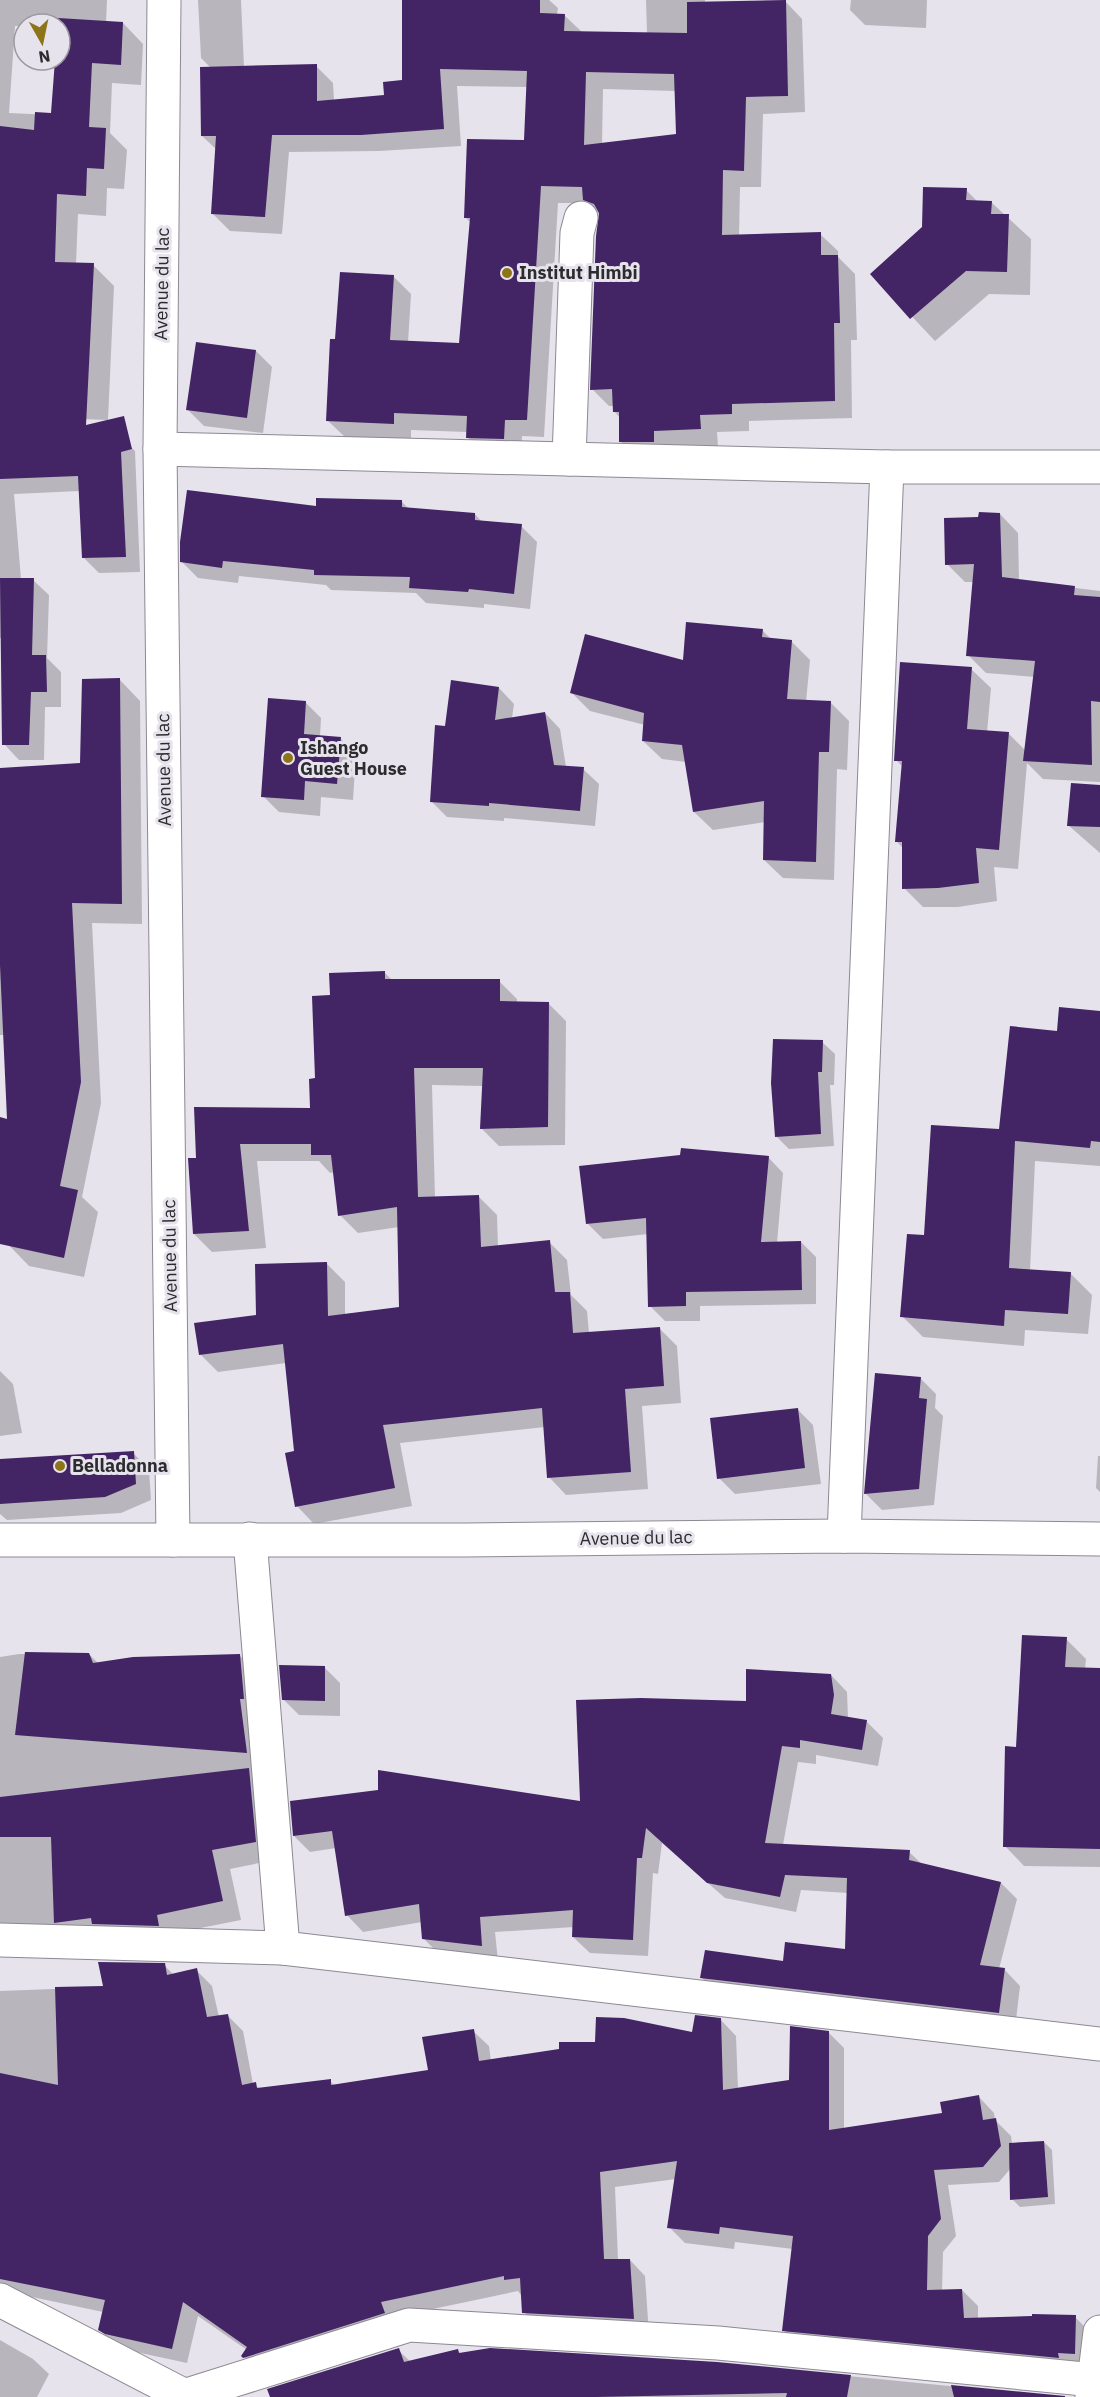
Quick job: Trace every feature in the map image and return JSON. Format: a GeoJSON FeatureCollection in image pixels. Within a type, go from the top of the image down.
{"type":"FeatureCollection","features":[{"type":"Feature","properties":{"kind":"street","name":"Avenue du lac"},"geometry":{"type":"LineString","coordinates":[[164,0],[160,449],[173,1540]]}},
{"type":"Feature","properties":{"kind":"street"},"geometry":{"type":"LineString","coordinates":[[569,459],[578,233],[581,218]]}},
{"type":"Feature","properties":{"kind":"street"},"geometry":{"type":"LineString","coordinates":[[160,449],[887,467],[1100,466]]}},
{"type":"Feature","properties":{"kind":"street"},"geometry":{"type":"LineString","coordinates":[[844,1536],[887,467]]}},
{"type":"Feature","properties":{"kind":"street","name":"Avenue du lac"},"geometry":{"type":"LineString","coordinates":[[0,1540],[466,1540],[844,1536],[1100,1539]]}},
{"type":"Feature","properties":{"kind":"street"},"geometry":{"type":"LineString","coordinates":[[250,1539],[283,1948]]}},
{"type":"Feature","properties":{"kind":"street"},"geometry":{"type":"LineString","coordinates":[[0,1940],[283,1948],[1100,2044]]}},
{"type":"Feature","properties":{"kind":"street"},"geometry":{"type":"LineString","coordinates":[[0,2300],[185,2396],[409,2325],[718,2343],[1093,2388],[1100,2332]]}},
{"type":"Feature","properties":{"kind":"building"},"geometry":{"type":"Polygon","coordinates":[[[402,0],[540,0],[540,13],[565,14],[564,31],[687,33],[687,2],[786,0],[788,96],[746,97],[744,171],[723,170],[722,235],[821,232],[821,255],[838,255],[840,323],[834,323],[835,401],[732,404],[732,414],[700,415],[701,429],[654,431],[654,442],[619,442],[619,412],[613,412],[612,389],[590,390],[596,236],[599,213],[594,204],[583,200],[582,187],[541,186],[527,420],[505,420],[504,439],[466,438],[467,416],[394,413],[394,424],[326,421],[330,339],[335,339],[340,272],[394,275],[390,340],[459,343],[470,218],[464,218],[467,139],[524,140],[527,71],[440,69],[444,129],[361,135],[272,135],[265,217],[211,214],[216,136],[201,136],[200,67],[317,64],[317,101],[384,95],[383,82],[402,80],[402,0]],[[586,72],[584,145],[676,134],[674,74],[586,72]]]}},
{"type":"Feature","properties":{"kind":"building"},"geometry":{"type":"Polygon","coordinates":[[[72,19],[123,22],[121,65],[92,63],[89,127],[106,128],[104,169],[87,168],[86,196],[57,194],[55,262],[94,263],[86,425],[124,416],[132,449],[121,452],[126,557],[82,558],[78,476],[0,479],[0,126],[34,130],[35,112],[51,113],[54,72],[72,72],[72,19]]]}},
{"type":"Feature","properties":{"kind":"building"},"geometry":{"type":"Polygon","coordinates":[[[923,187],[967,188],[966,200],[992,201],[991,214],[1009,214],[1007,272],[966,271],[910,319],[870,274],[922,227],[923,187]]]}},
{"type":"Feature","properties":{"kind":"building"},"geometry":{"type":"Polygon","coordinates":[[[196,342],[256,350],[247,418],[186,410],[196,342]]]}},
{"type":"Feature","properties":{"kind":"building"},"geometry":{"type":"Polygon","coordinates":[[[187,490],[316,506],[316,498],[402,500],[402,507],[475,513],[475,520],[522,524],[514,594],[469,589],[468,592],[409,588],[410,577],[314,575],[314,570],[223,561],[222,568],[180,562],[180,542],[187,490]]]}},
{"type":"Feature","properties":{"kind":"building"},"geometry":{"type":"Polygon","coordinates":[[[979,512],[1000,513],[1002,577],[1075,586],[1074,595],[1100,597],[1100,702],[1091,701],[1092,765],[1023,761],[1035,661],[966,656],[974,564],[945,565],[944,518],[978,517],[979,512]]]}},
{"type":"Feature","properties":{"kind":"building"},"geometry":{"type":"Polygon","coordinates":[[[0,578],[34,578],[32,655],[46,655],[47,692],[31,692],[29,745],[2,745],[0,578]]]}},
{"type":"Feature","properties":{"kind":"building"},"geometry":{"type":"Polygon","coordinates":[[[686,622],[763,629],[762,637],[792,640],[787,699],[831,701],[829,752],[819,752],[816,862],[763,860],[764,801],[693,812],[682,745],[642,741],[644,713],[570,693],[585,634],[683,660],[686,622]]]}},
{"type":"Feature","properties":{"kind":"building"},"geometry":{"type":"Polygon","coordinates":[[[900,662],[972,667],[967,729],[1009,732],[999,850],[976,848],[979,883],[902,889],[902,842],[895,842],[902,761],[894,761],[900,662]]]}},
{"type":"Feature","properties":{"kind":"building"},"geometry":{"type":"Polygon","coordinates":[[[120,678],[122,904],[72,903],[81,1082],[60,1186],[78,1190],[64,1258],[0,1244],[0,1117],[7,1119],[0,965],[0,768],[80,763],[82,679],[120,678]]]}},
{"type":"Feature","properties":{"kind":"building"},"geometry":{"type":"Polygon","coordinates":[[[451,680],[499,687],[495,720],[545,712],[554,765],[584,767],[580,811],[489,803],[489,806],[430,802],[435,725],[445,726],[451,680]]]}},
{"type":"Feature","properties":{"kind":"building"},"geometry":{"type":"Polygon","coordinates":[[[268,698],[306,701],[304,734],[341,737],[337,784],[305,781],[304,800],[261,797],[268,698]]]}},
{"type":"Feature","properties":{"kind":"building"},"geometry":{"type":"Polygon","coordinates":[[[1071,783],[1100,785],[1100,827],[1067,826],[1071,783]]]}},
{"type":"Feature","properties":{"kind":"building"},"geometry":{"type":"Polygon","coordinates":[[[385,971],[385,979],[500,979],[500,1001],[549,1002],[548,1127],[480,1129],[483,1068],[414,1068],[418,1197],[479,1195],[481,1247],[550,1240],[555,1292],[570,1292],[573,1333],[660,1327],[664,1386],[625,1389],[631,1472],[547,1478],[542,1408],[383,1425],[395,1488],[295,1507],[285,1453],[294,1451],[283,1344],[199,1355],[194,1323],[256,1315],[255,1264],[327,1262],[328,1316],[399,1307],[397,1207],[338,1216],[331,1155],[311,1155],[311,1144],[240,1144],[249,1231],[193,1234],[188,1158],[196,1158],[194,1107],[310,1108],[309,1079],[315,1078],[312,996],[330,995],[329,973],[385,971]]]}},
{"type":"Feature","properties":{"kind":"building"},"geometry":{"type":"Polygon","coordinates":[[[1059,1007],[1100,1011],[1100,1142],[1091,1141],[1090,1148],[1015,1141],[1009,1268],[1071,1272],[1068,1314],[1005,1310],[1004,1326],[900,1317],[907,1234],[924,1235],[931,1125],[999,1129],[1010,1026],[1057,1031],[1059,1007]]]}},
{"type":"Feature","properties":{"kind":"building"},"geometry":{"type":"Polygon","coordinates":[[[773,1039],[823,1040],[822,1072],[818,1072],[821,1134],[775,1137],[771,1083],[773,1039]]]}},
{"type":"Feature","properties":{"kind":"building"},"geometry":{"type":"Polygon","coordinates":[[[681,1148],[769,1156],[761,1242],[801,1241],[802,1290],[686,1292],[686,1306],[648,1307],[646,1218],[586,1224],[579,1166],[680,1155],[681,1148]]]}},
{"type":"Feature","properties":{"kind":"building"},"geometry":{"type":"Polygon","coordinates":[[[875,1373],[921,1377],[919,1398],[927,1399],[919,1489],[864,1494],[875,1373]]]}},
{"type":"Feature","properties":{"kind":"building"},"geometry":{"type":"Polygon","coordinates":[[[798,1408],[805,1468],[717,1479],[710,1418],[798,1408]]]}},
{"type":"Feature","properties":{"kind":"building"},"geometry":{"type":"Polygon","coordinates":[[[134,1451],[136,1484],[105,1497],[0,1504],[0,1459],[134,1451]]]}},
{"type":"Feature","properties":{"kind":"building"},"geometry":{"type":"Polygon","coordinates":[[[1022,1635],[1067,1637],[1065,1667],[1100,1668],[1100,1849],[1003,1847],[1005,1746],[1016,1747],[1022,1635]]]}},
{"type":"Feature","properties":{"kind":"building"},"geometry":{"type":"Polygon","coordinates":[[[25,1652],[89,1653],[93,1663],[133,1657],[240,1654],[244,1699],[240,1699],[247,1753],[15,1735],[25,1652]]]}},
{"type":"Feature","properties":{"kind":"building"},"geometry":{"type":"Polygon","coordinates":[[[279,1665],[325,1666],[325,1701],[282,1700],[279,1665]]]}},
{"type":"Feature","properties":{"kind":"building"},"geometry":{"type":"Polygon","coordinates":[[[746,1669],[831,1674],[834,1695],[831,1714],[867,1720],[862,1750],[800,1740],[800,1748],[782,1746],[765,1843],[910,1850],[909,1860],[1001,1882],[980,1965],[1005,1968],[999,2013],[700,1978],[705,1950],[783,1961],[785,1942],[845,1949],[847,1878],[785,1875],[780,1897],[707,1883],[646,1828],[642,1858],[637,1858],[633,1940],[572,1937],[573,1910],[480,1917],[482,1946],[422,1939],[419,1904],[345,1916],[332,1831],[293,1836],[290,1801],[378,1790],[378,1770],[580,1801],[576,1700],[641,1698],[746,1701],[746,1669]]]}},
{"type":"Feature","properties":{"kind":"building"},"geometry":{"type":"Polygon","coordinates":[[[249,1768],[256,1842],[212,1850],[223,1901],[157,1915],[159,1926],[92,1924],[91,1918],[54,1923],[51,1837],[0,1837],[0,1797],[249,1768]]]}},
{"type":"Feature","properties":{"kind":"building"},"geometry":{"type":"Polygon","coordinates":[[[98,1962],[165,1963],[167,1975],[197,1968],[207,2017],[228,2014],[242,2085],[256,2082],[257,2088],[331,2079],[331,2085],[428,2070],[422,2037],[474,2029],[479,2061],[559,2049],[559,2042],[595,2042],[596,2017],[624,2018],[692,2032],[695,2015],[721,2018],[723,2090],[789,2080],[790,2026],[829,2031],[829,2130],[942,2113],[940,2102],[979,2095],[983,2120],[996,2118],[1001,2146],[983,2167],[934,2170],[941,2219],[928,2236],[927,2290],[962,2289],[964,2318],[1032,2316],[1032,2314],[1076,2315],[1075,2354],[1058,2353],[1059,2358],[782,2331],[793,2236],[720,2227],[719,2234],[667,2228],[677,2161],[600,2172],[604,2259],[630,2259],[634,2319],[522,2313],[520,2278],[504,2280],[504,2276],[381,2302],[385,2313],[243,2358],[241,2356],[247,2347],[183,2302],[172,2349],[105,2334],[98,2330],[105,2300],[0,2279],[0,2073],[58,2085],[55,1987],[103,1986],[98,1962]]]}},
{"type":"Feature","properties":{"kind":"building"},"geometry":{"type":"Polygon","coordinates":[[[1044,2141],[1048,2197],[1010,2200],[1009,2143],[1044,2141]]]}},
{"type":"Feature","properties":{"kind":"building"},"geometry":{"type":"Polygon","coordinates":[[[399,2348],[404,2362],[458,2349],[459,2353],[490,2348],[717,2362],[851,2375],[847,2397],[786,2397],[787,2393],[596,2397],[270,2397],[267,2389],[399,2348]]]}},
{"type":"Feature","properties":{"kind":"building"},"geometry":{"type":"Polygon","coordinates":[[[951,2385],[1065,2396],[1065,2397],[954,2397],[951,2385]]]}},
{"type":"Feature","properties":{"kind":"place","name":"Institut Himbi"},"geometry":{"type":"Point","coordinates":[507,273]}},
{"type":"Feature","properties":{"kind":"place","name":"Ishango Guest House"},"geometry":{"type":"Point","coordinates":[288,758]}},
{"type":"Feature","properties":{"kind":"place","name":"Belladonna"},"geometry":{"type":"Point","coordinates":[60,1466]}}]}
